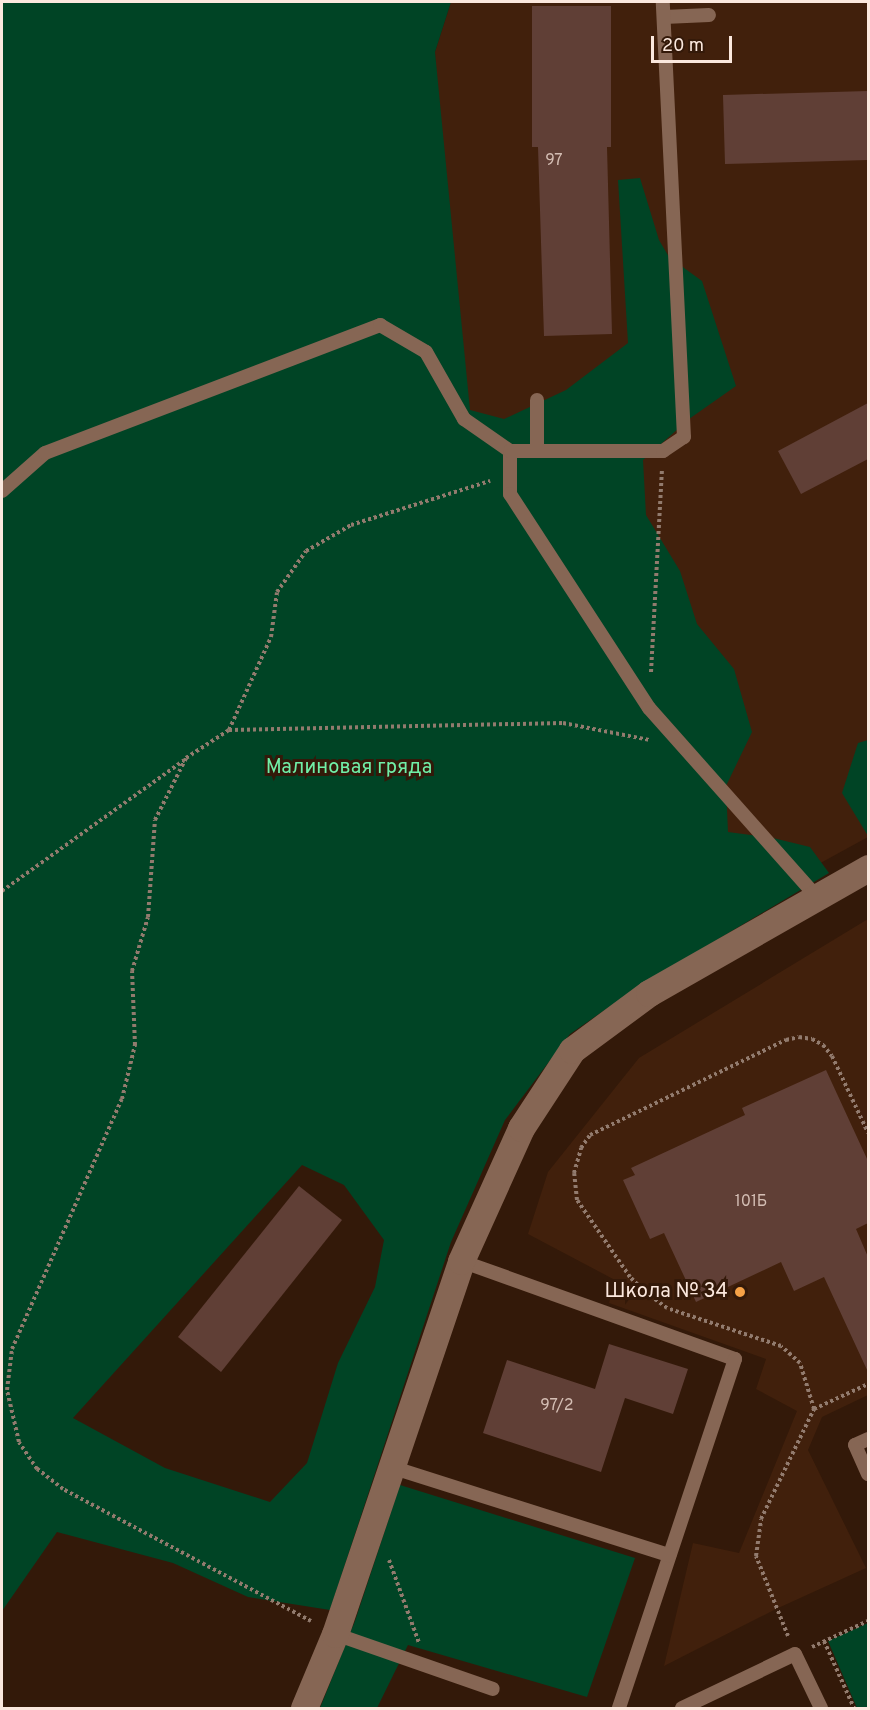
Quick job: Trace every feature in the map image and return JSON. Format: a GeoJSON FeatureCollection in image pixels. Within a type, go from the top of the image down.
{"type":"FeatureCollection","features":[{"type":"Feature","properties":{"kind":"street"},"geometry":{"type":"LineString","coordinates":[[304,1708],[335,1634],[461,1261],[521,1128],[572,1050],[649,993],[868,868]]}},
{"type":"Feature","properties":{"kind":"lane"},"geometry":{"type":"LineString","coordinates":[[2,491],[45,453],[380,325],[426,352],[464,419],[510,451],[663,452],[684,437],[663,2]]}},
{"type":"Feature","properties":{"kind":"lane"},"geometry":{"type":"LineString","coordinates":[[664,17],[709,15]]}},
{"type":"Feature","properties":{"kind":"lane"},"geometry":{"type":"LineString","coordinates":[[537,400],[537,451]]}},
{"type":"Feature","properties":{"kind":"lane"},"geometry":{"type":"LineString","coordinates":[[510,451],[510,494],[649,708],[817,897]]}},
{"type":"Feature","properties":{"kind":"lane"},"geometry":{"type":"LineString","coordinates":[[461,1261],[735,1359],[619,1708]]}},
{"type":"Feature","properties":{"kind":"lane"},"geometry":{"type":"LineString","coordinates":[[868,1439],[855,1445],[868,1474]]}},
{"type":"Feature","properties":{"kind":"lane"},"geometry":{"type":"LineString","coordinates":[[392,1467],[669,1555]]}},
{"type":"Feature","properties":{"kind":"lane"},"geometry":{"type":"LineString","coordinates":[[335,1634],[493,1689]]}},
{"type":"Feature","properties":{"kind":"lane"},"geometry":{"type":"LineString","coordinates":[[682,1708],[795,1654],[821,1708]]}},
{"type":"Feature","properties":{"kind":"path"},"geometry":{"type":"LineString","coordinates":[[649,708],[663,452]]}},
{"type":"Feature","properties":{"kind":"path"},"geometry":{"type":"LineString","coordinates":[[229,730],[271,637],[277,592],[306,550],[351,525],[510,474]]}},
{"type":"Feature","properties":{"kind":"path"},"geometry":{"type":"LineString","coordinates":[[2,891],[186,758],[229,730],[563,723],[683,747]]}},
{"type":"Feature","properties":{"kind":"path"},"geometry":{"type":"LineString","coordinates":[[186,758],[155,820],[148,917],[132,971],[135,1045],[122,1099],[12,1349],[7,1390],[19,1442],[37,1469],[63,1490],[335,1634]]}},
{"type":"Feature","properties":{"kind":"path"},"geometry":{"type":"LineString","coordinates":[[814,1409],[800,1363],[787,1350],[667,1308],[645,1293],[630,1276],[577,1200],[574,1173],[581,1148],[590,1135],[786,1040],[799,1037],[812,1039],[823,1045],[832,1056],[868,1133]]}},
{"type":"Feature","properties":{"kind":"path"},"geometry":{"type":"LineString","coordinates":[[868,1383],[814,1409],[761,1519],[756,1541],[756,1556],[761,1572],[795,1654],[868,1621]]}},
{"type":"Feature","properties":{"kind":"path"},"geometry":{"type":"LineString","coordinates":[[388,1556],[424,1659],[422,1666]]}},
{"type":"Feature","properties":{"kind":"path"},"geometry":{"type":"LineString","coordinates":[[824,1641],[854,1708]]}},
{"type":"Feature","properties":{"kind":"shaded area"},"geometry":{"type":"Polygon","coordinates":[[[451,2],[868,2],[868,837],[751,901],[454,461],[435,52],[451,2]]]}},
{"type":"Feature","properties":{"kind":"shaded area","name":"Школа № 34"},"geometry":{"type":"Polygon","coordinates":[[[868,919],[868,1395],[822,1417],[808,1450],[866,1568],[776,1609],[664,1666],[693,1543],[739,1553],[797,1411],[756,1389],[766,1359],[609,1303],[615,1280],[528,1234],[548,1172],[639,1058],[868,919]]]}},
{"type":"Feature","properties":{"kind":"green space","name":"Малиновая гряда"},"geometry":{"type":"Polygon","coordinates":[[[2,2],[451,2],[435,52],[470,410],[504,419],[566,390],[628,343],[618,180],[640,178],[659,240],[669,257],[702,281],[736,386],[689,419],[643,460],[646,515],[680,571],[697,624],[734,669],[752,732],[726,786],[728,832],[773,838],[810,847],[829,873],[641,985],[570,1034],[505,1120],[451,1242],[330,1610],[248,1597],[173,1563],[57,1532],[2,1611],[2,2]],[[302,1165],[73,1418],[165,1468],[270,1502],[307,1463],[338,1363],[375,1287],[384,1240],[344,1185],[302,1165]]]}},
{"type":"Feature","properties":{"kind":"green space"},"geometry":{"type":"Polygon","coordinates":[[[868,740],[868,836],[842,793],[858,743],[868,740]]]}},
{"type":"Feature","properties":{"kind":"green space"},"geometry":{"type":"Polygon","coordinates":[[[400,1485],[635,1558],[587,1697],[408,1645],[377,1708],[320,1708],[355,1621],[400,1485]]]}},
{"type":"Feature","properties":{"kind":"green space"},"geometry":{"type":"Polygon","coordinates":[[[868,1623],[868,1708],[857,1708],[828,1641],[868,1623]]]}},
{"type":"Feature","properties":{"kind":"building"},"geometry":{"type":"Polygon","coordinates":[[[532,6],[611,6],[611,147],[607,147],[612,334],[544,336],[538,147],[532,147],[532,6]]]}},
{"type":"Feature","properties":{"kind":"building"},"geometry":{"type":"Polygon","coordinates":[[[868,91],[868,160],[725,164],[723,95],[868,91]]]}},
{"type":"Feature","properties":{"kind":"building"},"geometry":{"type":"Polygon","coordinates":[[[868,403],[868,459],[801,494],[778,451],[868,403]]]}},
{"type":"Feature","properties":{"kind":"building"},"geometry":{"type":"Polygon","coordinates":[[[826,1070],[868,1161],[868,1223],[856,1229],[868,1257],[868,1372],[824,1277],[794,1291],[781,1262],[696,1302],[664,1233],[650,1239],[623,1180],[635,1175],[631,1168],[745,1115],[742,1108],[826,1070]]]}},
{"type":"Feature","properties":{"kind":"building"},"geometry":{"type":"Polygon","coordinates":[[[299,1186],[342,1220],[221,1372],[178,1337],[299,1186]]]}},
{"type":"Feature","properties":{"kind":"building"},"geometry":{"type":"Polygon","coordinates":[[[609,1344],[688,1369],[673,1414],[625,1398],[601,1472],[483,1433],[507,1360],[595,1389],[609,1344]]]}},
{"type":"Feature","properties":{"kind":"place","name":"Школа № 34"},"geometry":{"type":"Point","coordinates":[740,1292]}}]}
